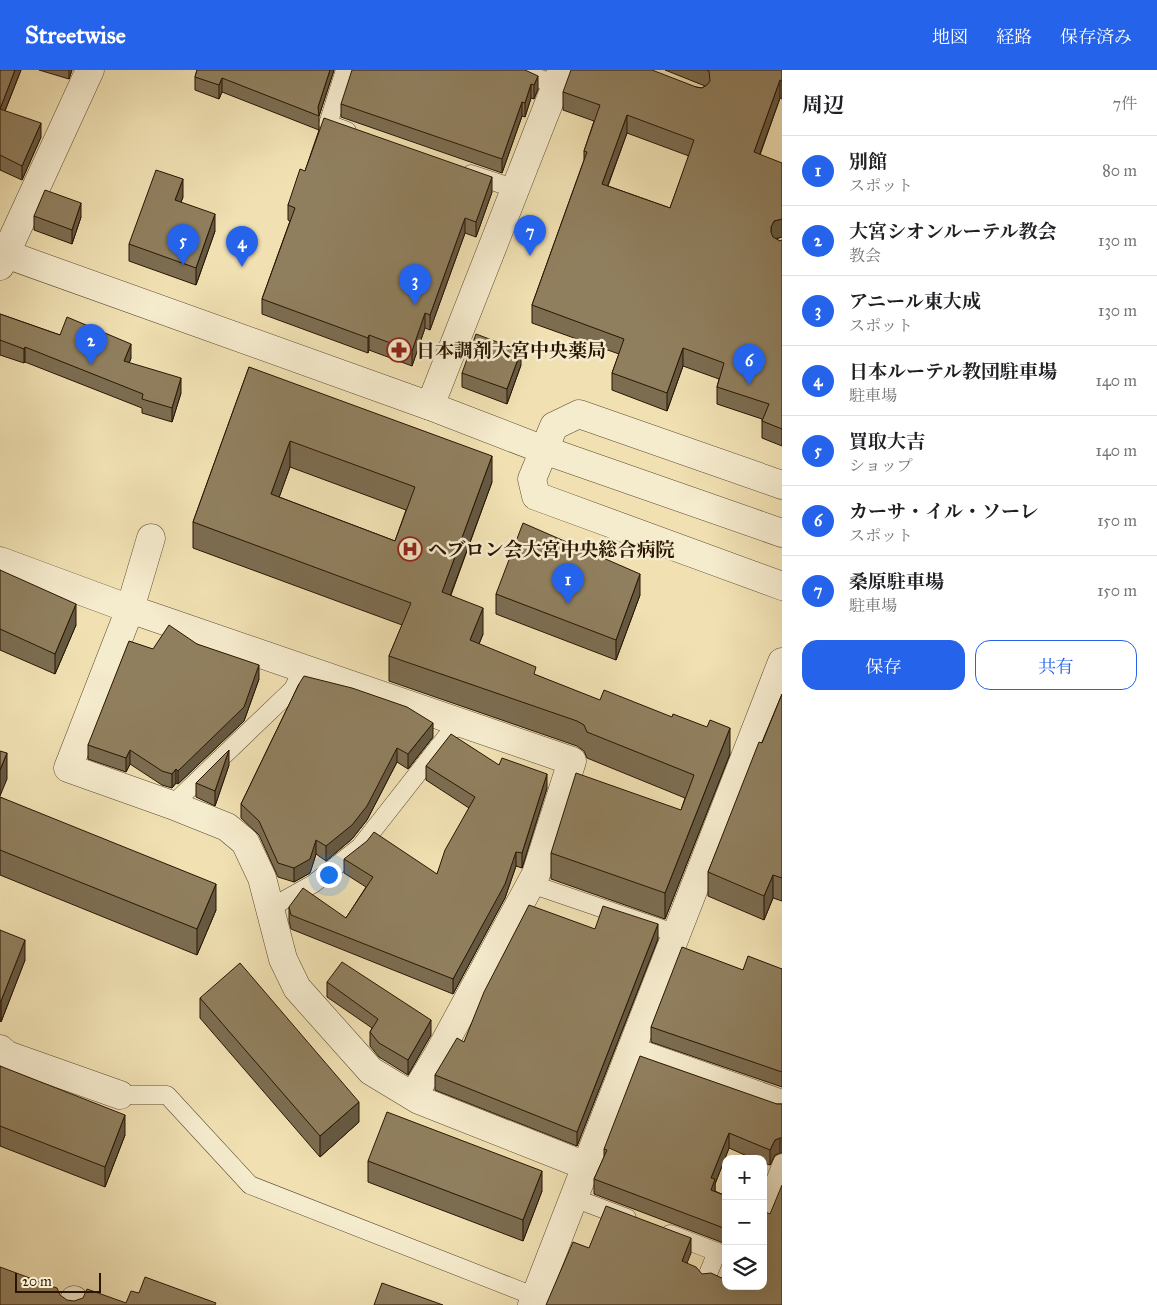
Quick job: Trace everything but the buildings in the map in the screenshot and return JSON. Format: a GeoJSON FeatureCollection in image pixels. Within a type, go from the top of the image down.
{"type":"FeatureCollection","features":[{"type":"Feature","properties":{"kind":"street"},"geometry":{"type":"LineString","coordinates":[[90,70],[2,257],[430,406],[544,450],[782,533]]}},
{"type":"Feature","properties":{"kind":"street"},"geometry":{"type":"LineString","coordinates":[[430,406],[560,78]]}},
{"type":"Feature","properties":{"kind":"street"},"geometry":{"type":"LineString","coordinates":[[782,484],[579,414],[554,426],[532,478],[536,496],[782,586]]}},
{"type":"Feature","properties":{"kind":"street"},"geometry":{"type":"LineString","coordinates":[[151,538],[130,609],[68,768],[172,805],[227,828],[245,842],[262,878],[284,959],[297,988],[371,1071],[413,1096],[586,1166]]}},
{"type":"Feature","properties":{"kind":"street"},"geometry":{"type":"LineString","coordinates":[[0,560],[130,609],[572,761],[536,874],[440,1053],[413,1096]]}},
{"type":"Feature","properties":{"kind":"street"},"geometry":{"type":"LineString","coordinates":[[534,1301],[782,662]]}},
{"type":"Feature","properties":{"kind":"street"},"geometry":{"type":"LineString","coordinates":[[0,1049],[7,1055],[120,1095]]}},
{"type":"Feature","properties":{"kind":"street"},"geometry":{"type":"LineString","coordinates":[[631,1051],[782,1104]]}},
{"type":"Feature","properties":{"kind":"lane"},"geometry":{"type":"LineString","coordinates":[[346,70],[328,124],[366,137]]}},
{"type":"Feature","properties":{"kind":"lane"},"geometry":{"type":"LineString","coordinates":[[516,70],[560,78]]}},
{"type":"Feature","properties":{"kind":"lane"},"geometry":{"type":"LineString","coordinates":[[460,170],[516,189]]}},
{"type":"Feature","properties":{"kind":"lane"},"geometry":{"type":"LineString","coordinates":[[172,805],[293,689],[303,669]]}},
{"type":"Feature","properties":{"kind":"lane"},"geometry":{"type":"LineString","coordinates":[[270,908],[313,884],[360,847],[458,722]]}},
{"type":"Feature","properties":{"kind":"lane"},"geometry":{"type":"LineString","coordinates":[[531,884],[676,934]]}},
{"type":"Feature","properties":{"kind":"lane"},"geometry":{"type":"LineString","coordinates":[[120,1095],[167,1095],[250,1185],[534,1301]]}},
{"type":"Feature","properties":{"kind":"lane"},"geometry":{"type":"LineString","coordinates":[[767,1202],[782,1163]]}},
{"type":"Feature","properties":{"kind":"lane"},"geometry":{"type":"LineString","coordinates":[[574,1198],[717,1252],[706,1279]]}},
{"type":"Feature","properties":{"kind":"place","name":"桑原駐車場"},"geometry":{"type":"Point","coordinates":[530,256]}},
{"type":"Feature","properties":{"kind":"place","name":"買取大吉"},"geometry":{"type":"Point","coordinates":[183,265]}},
{"type":"Feature","properties":{"kind":"place","name":"日本ルーテル教団駐車場"},"geometry":{"type":"Point","coordinates":[242,267]}},
{"type":"Feature","properties":{"kind":"place","name":"アニール東大成"},"geometry":{"type":"Point","coordinates":[415,305]}},
{"type":"Feature","properties":{"kind":"place","name":"日本調剤大宮中央薬局"},"geometry":{"type":"Point","coordinates":[399,350]}},
{"type":"Feature","properties":{"kind":"place","name":"大宮シオンルーテル教会"},"geometry":{"type":"Point","coordinates":[91,365]}},
{"type":"Feature","properties":{"kind":"place","name":"カーサ・イル・ソーレ"},"geometry":{"type":"Point","coordinates":[749,385]}},
{"type":"Feature","properties":{"kind":"place","name":"ヘブロン会大宮中央総合病院"},"geometry":{"type":"Point","coordinates":[410,549]}},
{"type":"Feature","properties":{"kind":"place","name":"別館"},"geometry":{"type":"Point","coordinates":[568,604]}}]}
